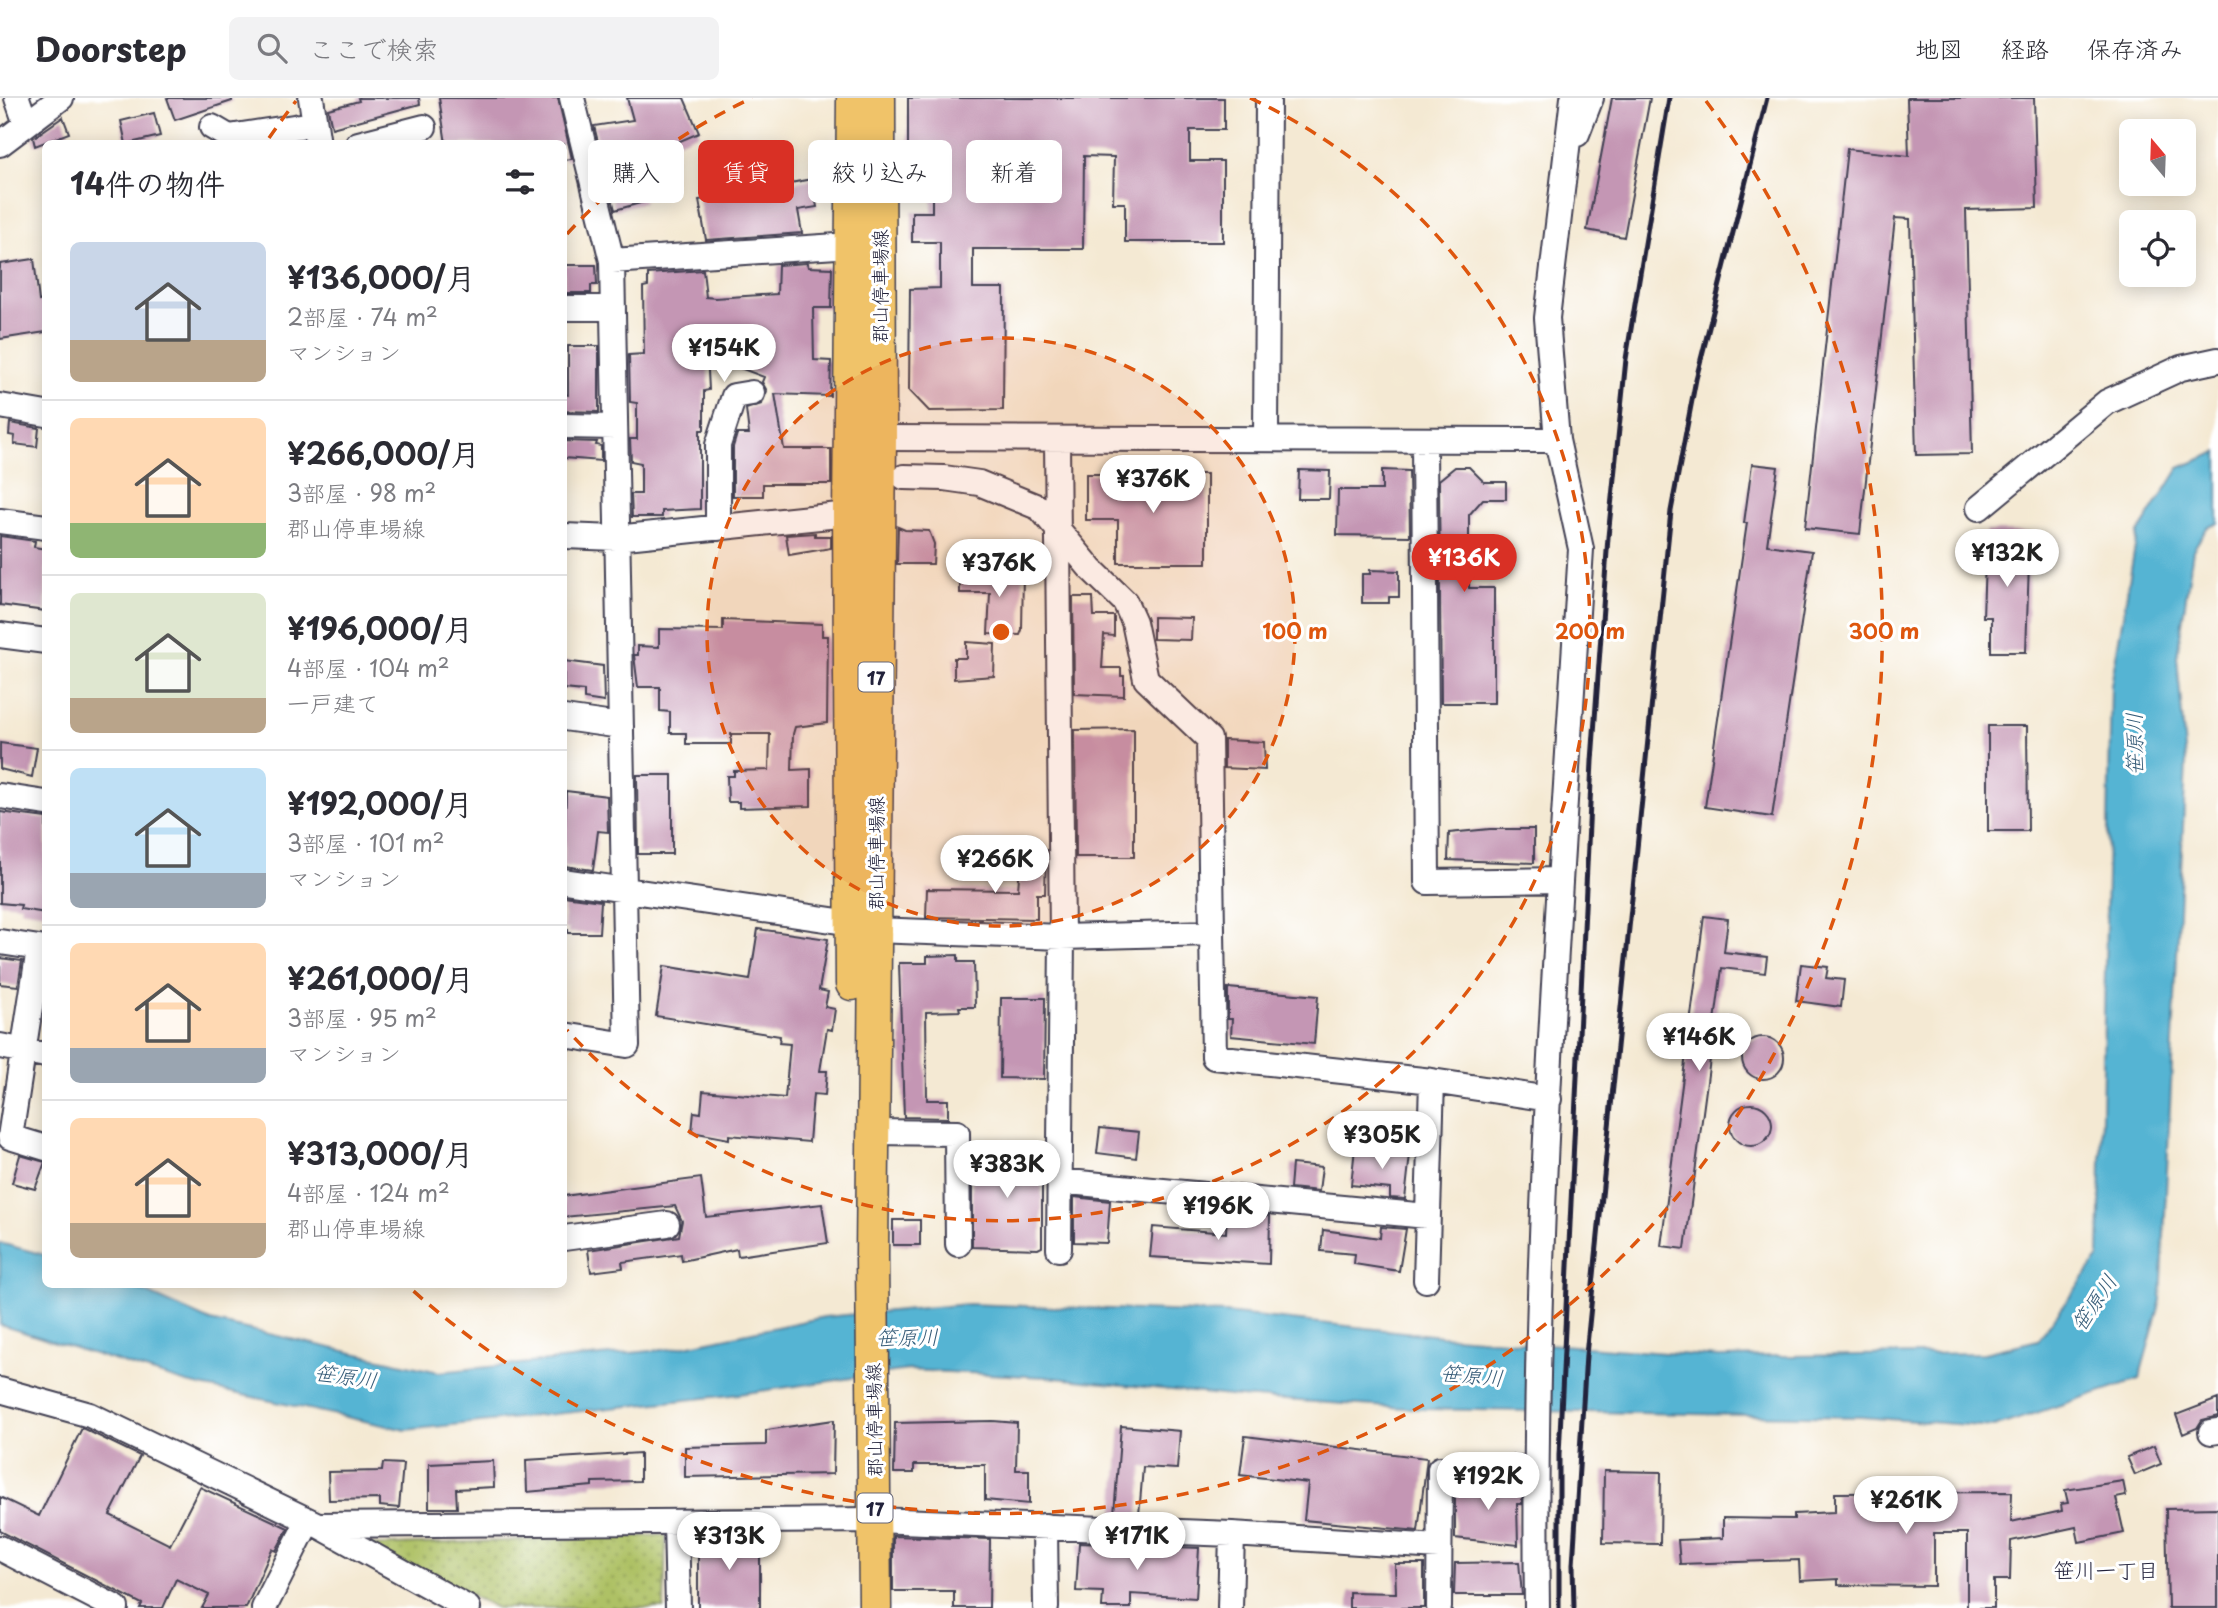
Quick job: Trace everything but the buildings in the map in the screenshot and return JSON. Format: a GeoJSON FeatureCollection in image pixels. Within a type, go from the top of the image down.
{"type":"FeatureCollection","features":[{"type":"Feature","properties":{"kind":"main road","name":"郡山停車場線"},"geometry":{"type":"LineString","coordinates":[[853,98],[880,438],[863,926],[864,1520],[875,1608]]}},
{"type":"Feature","properties":{"kind":"main road","name":"郡山停車場線"},"geometry":{"type":"LineString","coordinates":[[863,1255],[873,1132],[849,514],[866,244],[880,98]]}},
{"type":"Feature","properties":{"kind":"main road","name":"郡山停車場線"},"geometry":{"type":"LineString","coordinates":[[854,1608],[864,1520]]}},
{"type":"Feature","properties":{"kind":"street"},"geometry":{"type":"LineString","coordinates":[[17,98],[26,124]]}},
{"type":"Feature","properties":{"kind":"street"},"geometry":{"type":"LineString","coordinates":[[0,145],[61,98]]}},
{"type":"Feature","properties":{"kind":"street"},"geometry":{"type":"LineString","coordinates":[[212,127],[229,137],[316,134],[311,98]]}},
{"type":"Feature","properties":{"kind":"street"},"geometry":{"type":"LineString","coordinates":[[567,1035],[627,1045],[612,261],[572,98]]}},
{"type":"Feature","properties":{"kind":"street"},"geometry":{"type":"LineString","coordinates":[[1266,438],[1268,98]]}},
{"type":"Feature","properties":{"kind":"street"},"geometry":{"type":"LineString","coordinates":[[1536,1608],[1538,1298],[1581,549],[1557,440],[1547,318],[1573,98]]}},
{"type":"Feature","properties":{"kind":"street"},"geometry":{"type":"LineString","coordinates":[[1564,163],[1591,98]]}},
{"type":"Feature","properties":{"kind":"street"},"geometry":{"type":"LineString","coordinates":[[374,140],[424,127]]}},
{"type":"Feature","properties":{"kind":"street"},"geometry":{"type":"LineString","coordinates":[[612,261],[866,244]]}},
{"type":"Feature","properties":{"kind":"street"},"geometry":{"type":"LineString","coordinates":[[567,308],[613,308]]}},
{"type":"Feature","properties":{"kind":"street"},"geometry":{"type":"LineString","coordinates":[[1979,508],[2107,402],[2181,368],[2218,360]]}},
{"type":"Feature","properties":{"kind":"street"},"geometry":{"type":"LineString","coordinates":[[718,528],[719,435],[734,396],[752,393]]}},
{"type":"Feature","properties":{"kind":"street"},"geometry":{"type":"LineString","coordinates":[[0,406],[42,413]]}},
{"type":"Feature","properties":{"kind":"street"},"geometry":{"type":"LineString","coordinates":[[567,426],[615,427]]}},
{"type":"Feature","properties":{"kind":"street"},"geometry":{"type":"LineString","coordinates":[[880,438],[1057,441],[1266,438],[1557,440]]}},
{"type":"Feature","properties":{"kind":"street"},"geometry":{"type":"LineString","coordinates":[[1424,440],[1427,882],[1560,880]]}},
{"type":"Feature","properties":{"kind":"street"},"geometry":{"type":"LineString","coordinates":[[1057,441],[1062,937],[1059,1249]]}},
{"type":"Feature","properties":{"kind":"street"},"geometry":{"type":"LineString","coordinates":[[904,477],[944,478],[979,483],[1040,508],[1091,569],[1125,602],[1134,622],[1146,679],[1209,738],[1214,1057],[1432,1082],[1549,1099]]}},
{"type":"Feature","properties":{"kind":"street"},"geometry":{"type":"LineString","coordinates":[[567,536],[616,538],[849,514]]}},
{"type":"Feature","properties":{"kind":"street"},"geometry":{"type":"LineString","coordinates":[[0,520],[42,526]]}},
{"type":"Feature","properties":{"kind":"street"},"geometry":{"type":"LineString","coordinates":[[0,635],[42,640]]}},
{"type":"Feature","properties":{"kind":"street"},"geometry":{"type":"LineString","coordinates":[[567,718],[621,726]]}},
{"type":"Feature","properties":{"kind":"street"},"geometry":{"type":"LineString","coordinates":[[0,796],[42,802]]}},
{"type":"Feature","properties":{"kind":"street"},"geometry":{"type":"LineString","coordinates":[[567,881],[863,926],[1062,937],[1211,933]]}},
{"type":"Feature","properties":{"kind":"street"},"geometry":{"type":"LineString","coordinates":[[0,942],[42,949],[10,1137],[42,1147]]}},
{"type":"Feature","properties":{"kind":"street"},"geometry":{"type":"LineString","coordinates":[[1426,1280],[1432,1082]]}},
{"type":"Feature","properties":{"kind":"street"},"geometry":{"type":"LineString","coordinates":[[873,1132],[957,1133],[958,1244]]}},
{"type":"Feature","properties":{"kind":"street"},"geometry":{"type":"LineString","coordinates":[[1058,1181],[1427,1216]]}},
{"type":"Feature","properties":{"kind":"street"},"geometry":{"type":"LineString","coordinates":[[567,1238],[667,1224]]}},
{"type":"Feature","properties":{"kind":"street"},"geometry":{"type":"LineString","coordinates":[[0,1390],[90,1415],[313,1523],[468,1608]]}},
{"type":"Feature","properties":{"kind":"street"},"geometry":{"type":"LineString","coordinates":[[1440,1608],[1440,1469],[1536,1461]]}},
{"type":"Feature","properties":{"kind":"street"},"geometry":{"type":"LineString","coordinates":[[313,1523],[864,1520],[1232,1534],[1440,1547]]}},
{"type":"Feature","properties":{"kind":"street"},"geometry":{"type":"LineString","coordinates":[[676,1522],[678,1608]]}},
{"type":"Feature","properties":{"kind":"street"},"geometry":{"type":"LineString","coordinates":[[264,1608],[313,1523]]}},
{"type":"Feature","properties":{"kind":"street"},"geometry":{"type":"LineString","coordinates":[[1045,1526],[1046,1608]]}},
{"type":"Feature","properties":{"kind":"street"},"geometry":{"type":"LineString","coordinates":[[1230,1608],[1232,1534]]}},
{"type":"Feature","properties":{"kind":"street"},"geometry":{"type":"LineString","coordinates":[[0,1548],[116,1608]]}},
{"type":"Feature","properties":{"kind":"green space"},"geometry":{"type":"Polygon","coordinates":[[[666,1535],[664,1608],[497,1608],[367,1546],[666,1535]]]}},
{"type":"Feature","properties":{"kind":"water","name":"笹原川"},"geometry":{"type":"Polygon","coordinates":[[[2218,452],[2218,523],[2207,528],[2193,550],[2177,657],[2186,762],[2161,1300],[2139,1379],[1994,1427],[1861,1417],[1420,1409],[1240,1397],[1046,1377],[908,1370],[732,1395],[406,1430],[187,1383],[0,1325],[0,1243],[42,1254],[42,1288],[136,1288],[210,1321],[439,1372],[671,1349],[824,1317],[968,1304],[1225,1313],[1441,1336],[1718,1357],[1984,1353],[2038,1340],[2099,1257],[2111,685],[2137,535],[2179,468],[2218,452]]]}},
{"type":"Feature","properties":{"kind":"railway"},"geometry":{"type":"LineString","coordinates":[[1559,1608],[1559,1455],[1592,761],[1608,537],[1626,359],[1669,98]]}},
{"type":"Feature","properties":{"kind":"railway"},"geometry":{"type":"LineString","coordinates":[[1574,1608],[1573,1565],[1586,1355],[1671,511],[1696,379],[1767,98]]}},
{"type":"Feature","properties":{"kind":"district","name":"笹川一丁目"},"geometry":{"type":"Point","coordinates":[2106,1569]}}]}
